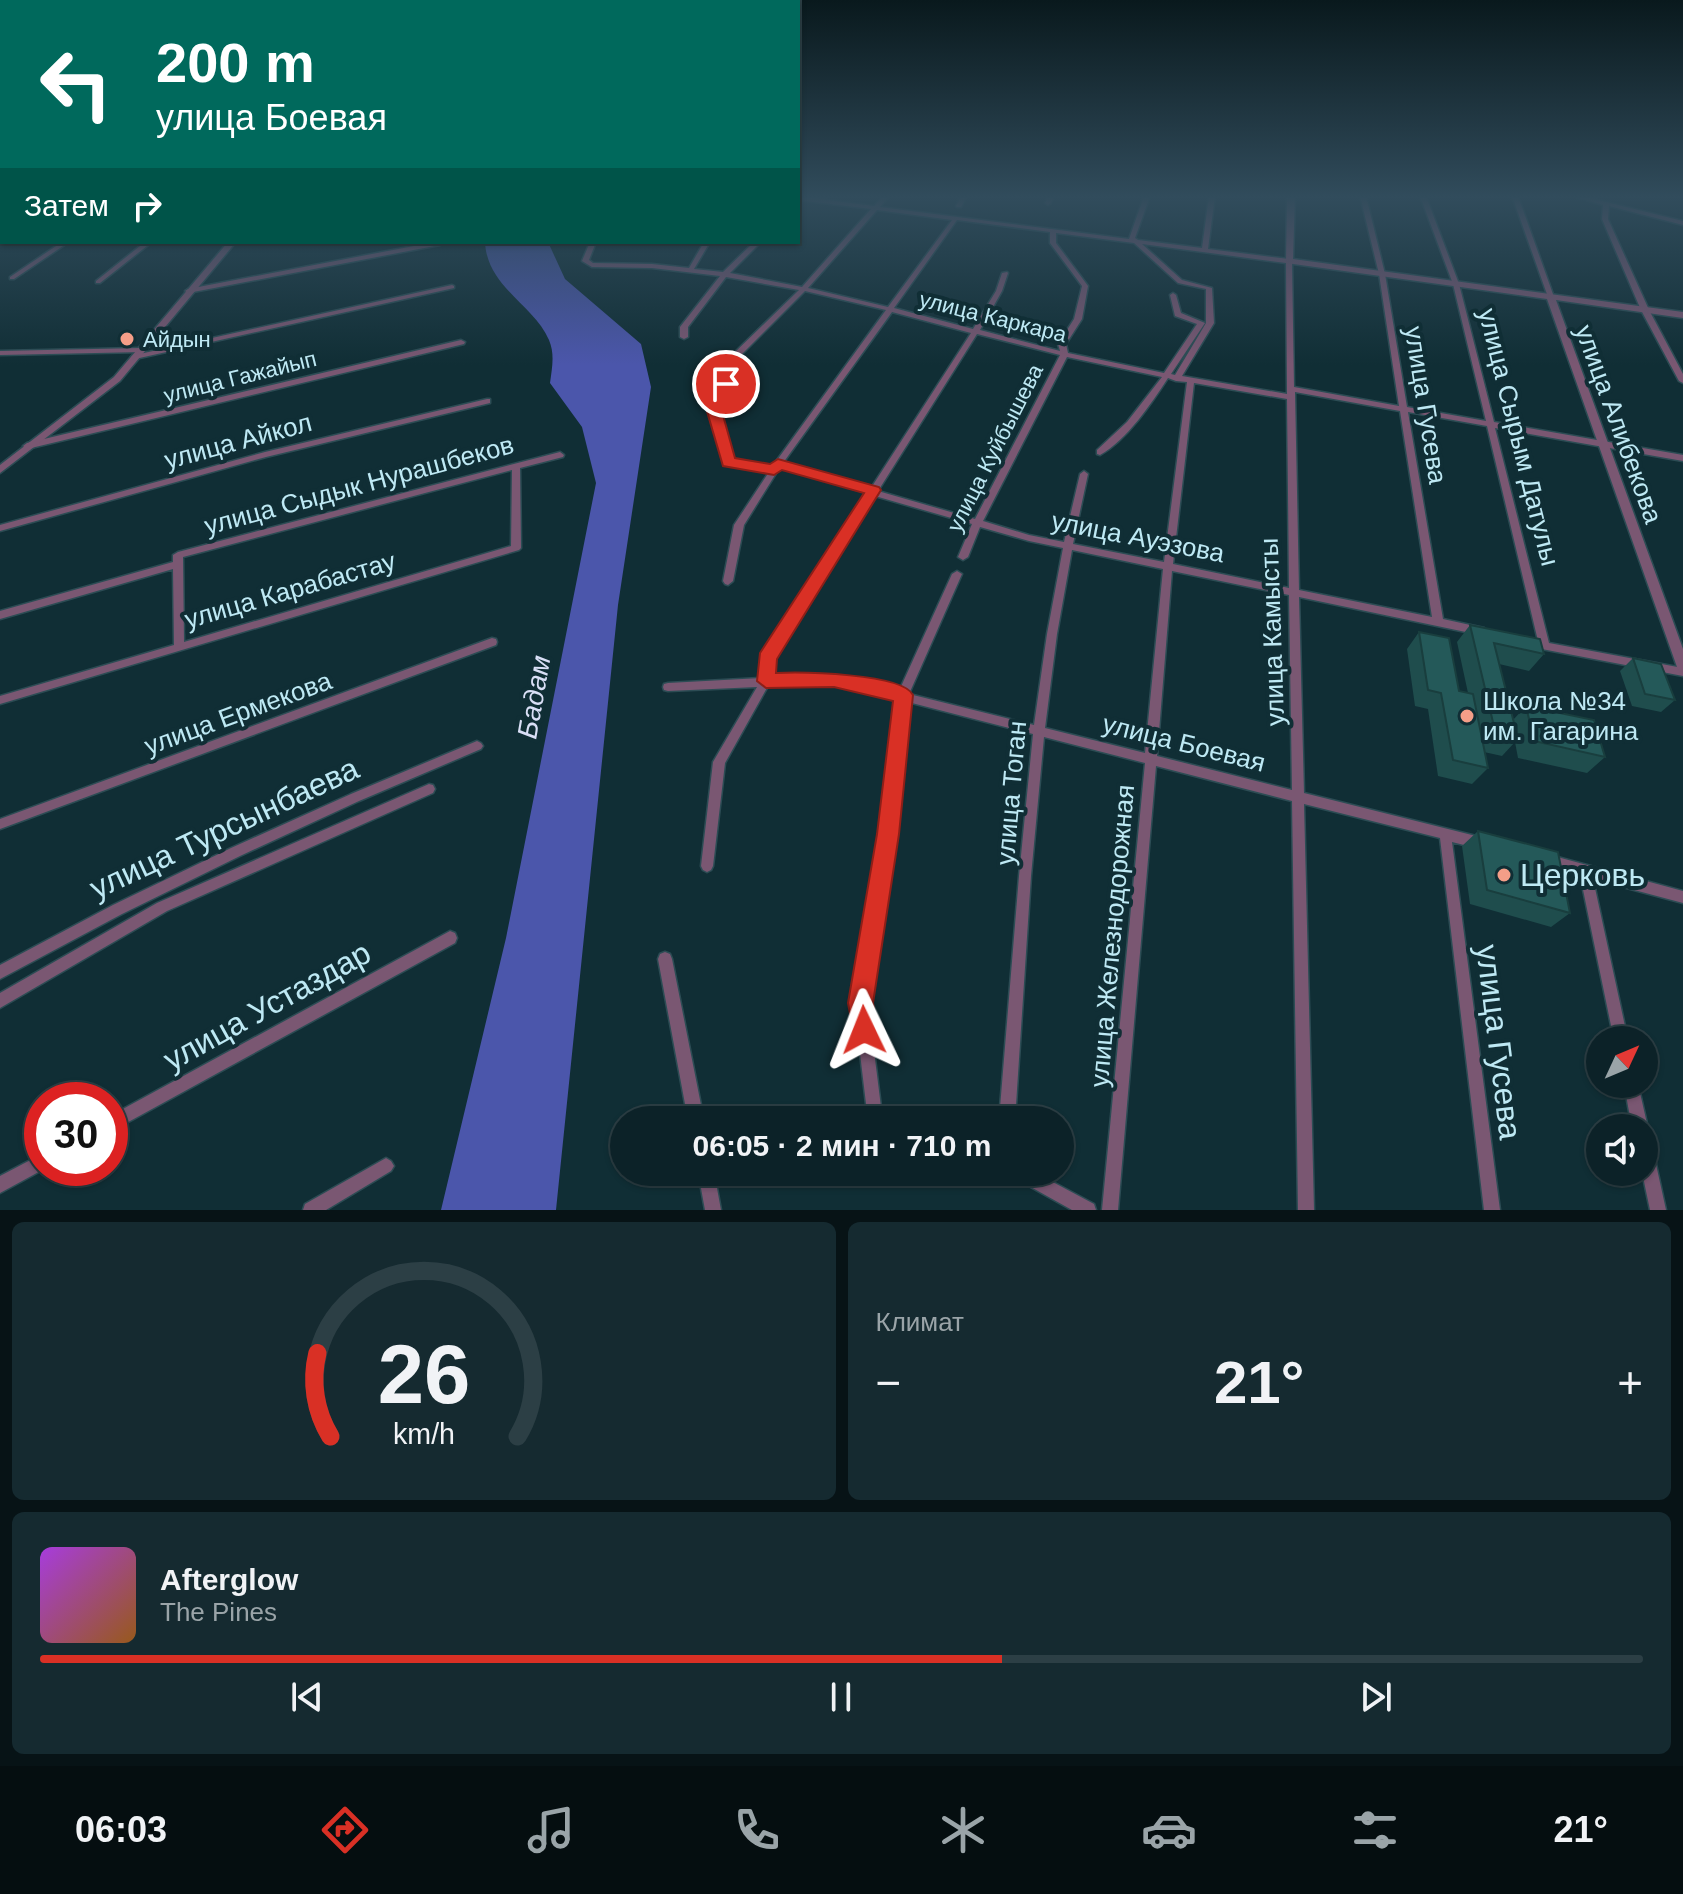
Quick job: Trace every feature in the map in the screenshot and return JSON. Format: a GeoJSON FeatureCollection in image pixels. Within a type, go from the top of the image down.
{"type":"FeatureCollection","features":[{"type":"Feature","properties":{"kind":"street"},"geometry":{"type":"LineString","coordinates":[[12,278],[50,252]]}},
{"type":"Feature","properties":{"kind":"street"},"geometry":{"type":"LineString","coordinates":[[98,282],[136,252]]}},
{"type":"Feature","properties":{"kind":"street"},"geometry":{"type":"LineString","coordinates":[[2,466],[91,402],[138,354],[223,252]]}},
{"type":"Feature","properties":{"kind":"street"},"geometry":{"type":"LineString","coordinates":[[188,291],[390,252]]}},
{"type":"Feature","properties":{"kind":"street","name":"улица Каркара"},"geometry":{"type":"LineString","coordinates":[[589,252],[585,261],[592,265],[692,267],[977,329],[1065,354],[1165,377],[1492,422],[1683,458]]}},
{"type":"Feature","properties":{"kind":"street"},"geometry":{"type":"LineString","coordinates":[[692,267],[701,252]]}},
{"type":"Feature","properties":{"kind":"street"},"geometry":{"type":"LineString","coordinates":[[684,337],[684,327],[725,274],[747,252]]}},
{"type":"Feature","properties":{"kind":"street"},"geometry":{"type":"LineString","coordinates":[[802,291],[837,252]]}},
{"type":"Feature","properties":{"kind":"street"},"geometry":{"type":"LineString","coordinates":[[728,581],[739,525],[776,467],[931,252]]}},
{"type":"Feature","properties":{"kind":"street","name":"улица Куйбышева"},"geometry":{"type":"LineString","coordinates":[[963,557],[977,523],[1065,354],[1062,344],[1078,319],[1085,286],[1060,252]]}},
{"type":"Feature","properties":{"kind":"street"},"geometry":{"type":"LineString","coordinates":[[1148,252],[1180,282],[1209,288],[1210,323],[1176,379]]}},
{"type":"Feature","properties":{"kind":"street"},"geometry":{"type":"LineString","coordinates":[[1224,252],[1683,315]]}},
{"type":"Feature","properties":{"kind":"street","name":"улица Камысты"},"geometry":{"type":"LineString","coordinates":[[1289,252],[1292,590],[1300,794],[1306,1210]]}},
{"type":"Feature","properties":{"kind":"street","name":"улица Гусева"},"geometry":{"type":"LineString","coordinates":[[1377,252],[1438,622]]}},
{"type":"Feature","properties":{"kind":"street","name":"улица Сырым Датулы"},"geometry":{"type":"LineString","coordinates":[[1444,252],[1456,284],[1492,422],[1545,646]]}},
{"type":"Feature","properties":{"kind":"street","name":"улица Алибекова"},"geometry":{"type":"LineString","coordinates":[[1535,252],[1683,669]]}},
{"type":"Feature","properties":{"kind":"street"},"geometry":{"type":"LineString","coordinates":[[1620,252],[1645,310],[1683,381]]}},
{"type":"Feature","properties":{"kind":"street"},"geometry":{"type":"LineString","coordinates":[[707,866],[719,762],[766,681],[767,658],[977,329],[999,291],[1005,273]]}},
{"type":"Feature","properties":{"kind":"street"},"geometry":{"type":"LineString","coordinates":[[0,353],[138,354],[452,287]]}},
{"type":"Feature","properties":{"kind":"street","name":"улица Ауэзова"},"geometry":{"type":"LineString","coordinates":[[802,291],[736,356],[714,408],[728,462],[776,467],[873,490],[977,523],[1067,545],[1499,636]]}},
{"type":"Feature","properties":{"kind":"street"},"geometry":{"type":"LineString","coordinates":[[1100,452],[1125,432],[1201,323],[1178,314],[1173,295]]}},
{"type":"Feature","properties":{"kind":"street","name":"улица Гажайып"},"geometry":{"type":"LineString","coordinates":[[27,446],[461,342]]}},
{"type":"Feature","properties":{"kind":"street","name":"улица Железнодорожная"},"geometry":{"type":"LineString","coordinates":[[1110,1210],[1168,566],[1191,379]]}},
{"type":"Feature","properties":{"kind":"street","name":"улица Айкол"},"geometry":{"type":"LineString","coordinates":[[0,528],[265,455],[487,401]]}},
{"type":"Feature","properties":{"kind":"street","name":"улица Сыдык Нурашбеков"},"geometry":{"type":"LineString","coordinates":[[179,646],[178,555],[560,455]]}},
{"type":"Feature","properties":{"kind":"street","name":"улица Карабастау"},"geometry":{"type":"LineString","coordinates":[[0,700],[516,548],[516,467]]}},
{"type":"Feature","properties":{"kind":"street","name":"улица Тоган"},"geometry":{"type":"LineString","coordinates":[[1008,1106],[1036,730],[1067,545],[1084,474]]}},
{"type":"Feature","properties":{"kind":"street","name":"улица Сыдык Нурашбеков"},"geometry":{"type":"LineString","coordinates":[[0,615],[178,564]]}},
{"type":"Feature","properties":{"kind":"street","name":"улица Куйбышева"},"geometry":{"type":"LineString","coordinates":[[873,1106],[861,1003],[888,834],[903,695],[957,574]]}},
{"type":"Feature","properties":{"kind":"street"},"geometry":{"type":"LineString","coordinates":[[1515,639],[1683,669]]}},
{"type":"Feature","properties":{"kind":"street","name":"улица Ермекова"},"geometry":{"type":"LineString","coordinates":[[0,824],[492,642]]}},
{"type":"Feature","properties":{"kind":"street","name":"улица Боевая"},"geometry":{"type":"LineString","coordinates":[[668,687],[834,679],[1300,794],[1487,844]]}},
{"type":"Feature","properties":{"kind":"street","name":"улица Турсынбаева"},"geometry":{"type":"LineString","coordinates":[[0,972],[142,894],[334,804],[477,746]]}},
{"type":"Feature","properties":{"kind":"street","name":"улица Турсынбаева"},"geometry":{"type":"LineString","coordinates":[[0,1001],[162,907],[429,789]]}},
{"type":"Feature","properties":{"kind":"street","name":"улица Гусева"},"geometry":{"type":"LineString","coordinates":[[1445,833],[1492,1210]]}},
{"type":"Feature","properties":{"kind":"street"},"geometry":{"type":"LineString","coordinates":[[1543,859],[1683,897]]}},
{"type":"Feature","properties":{"kind":"street"},"geometry":{"type":"LineString","coordinates":[[1585,871],[1618,1026]]}},
{"type":"Feature","properties":{"kind":"street","name":"улица Устаздар"},"geometry":{"type":"LineString","coordinates":[[128,1114],[450,938]]}},
{"type":"Feature","properties":{"kind":"street"},"geometry":{"type":"LineString","coordinates":[[665,959],[693,1106]]}},
{"type":"Feature","properties":{"kind":"street"},"geometry":{"type":"LineString","coordinates":[[311,1210],[386,1166]]}},
{"type":"Feature","properties":{"kind":"street"},"geometry":{"type":"LineString","coordinates":[[0,1185],[24,1172]]}},
{"type":"Feature","properties":{"kind":"street"},"geometry":{"type":"LineString","coordinates":[[709,1186],[713,1210]]}},
{"type":"Feature","properties":{"kind":"street"},"geometry":{"type":"LineString","coordinates":[[1044,1186],[1088,1210]]}},
{"type":"Feature","properties":{"kind":"street"},"geometry":{"type":"LineString","coordinates":[[1653,1186],[1658,1210]]}},
{"type":"Feature","properties":{"kind":"water"},"geometry":{"type":"Polygon","coordinates":[[[487,252],[553,252],[565,279],[641,344],[651,387],[618,605],[556,1210],[441,1210],[506,938],[596,483],[582,427],[550,383],[552,356],[549,340],[533,316],[502,284],[487,252]]]}},
{"type":"Feature","properties":{"kind":"building"},"geometry":{"type":"Polygon","coordinates":[[[1470,625],[1540,639],[1544,654],[1494,643],[1518,739],[1496,735],[1470,625]]]}},
{"type":"Feature","properties":{"kind":"building"},"geometry":{"type":"Polygon","coordinates":[[[1419,632],[1449,638],[1459,691],[1473,694],[1488,768],[1453,760],[1441,693],[1428,690],[1419,632]]]}},
{"type":"Feature","properties":{"kind":"building"},"geometry":{"type":"Polygon","coordinates":[[[1633,658],[1661,664],[1675,700],[1645,694],[1633,658]]]}},
{"type":"Feature","properties":{"kind":"building"},"geometry":{"type":"Polygon","coordinates":[[[1526,706],[1594,720],[1605,757],[1534,741],[1526,706]]]}},
{"type":"Feature","properties":{"kind":"building"},"geometry":{"type":"Polygon","coordinates":[[[1478,831],[1558,852],[1570,913],[1487,890],[1478,831]]]}},
{"type":"Feature","properties":{"kind":"place","name":"Айдын"},"geometry":{"type":"Point","coordinates":[127,339]}},
{"type":"Feature","properties":{"kind":"place","name":"Школа №34 им. Гагарина"},"geometry":{"type":"Point","coordinates":[1467,716]}},
{"type":"Feature","properties":{"kind":"place","name":"Церковь"},"geometry":{"type":"Point","coordinates":[1504,875]}},
{"type":"Feature","properties":{"kind":"route"},"geometry":{"type":"LineString","coordinates":[[726,384],[714,408],[728,462],[774,470],[778,464],[873,490],[767,658],[766,681],[834,679],[903,695],[888,834],[861,1003],[864,1030]]}},
{"type":"Feature","properties":{"kind":"water label","name":"Бадам"},"geometry":{"type":"Point","coordinates":[534,697]}}]}
